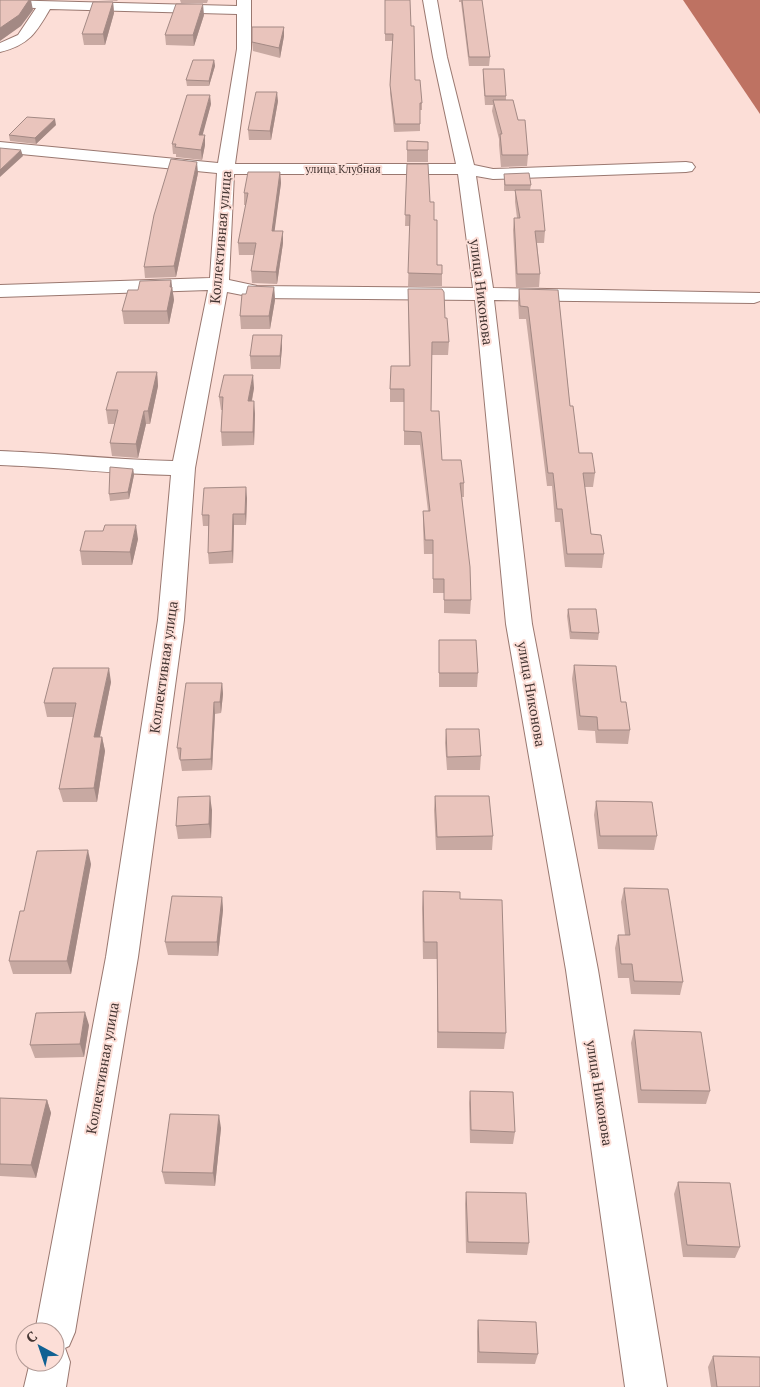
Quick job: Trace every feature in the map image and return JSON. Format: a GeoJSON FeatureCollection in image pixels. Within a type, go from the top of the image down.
{"type":"FeatureCollection","features":[{"type":"Feature","properties":{"kind":"street","name":"улица Никонова"},"geometry":{"type":"LineString","coordinates":[[430,0],[440,57],[466,169],[484,296],[519,624],[582,970],[646,1387]]}},
{"type":"Feature","properties":{"kind":"street"},"geometry":{"type":"LineString","coordinates":[[0,3],[45,5],[243,5]]}},
{"type":"Feature","properties":{"kind":"street"},"geometry":{"type":"LineString","coordinates":[[0,48],[26,38],[45,5]]}},
{"type":"Feature","properties":{"kind":"street","name":"Коллективная улица"},"geometry":{"type":"LineString","coordinates":[[57,1322],[122,957],[171,620],[183,468],[219,284],[226,169],[244,49],[243,5]]}},
{"type":"Feature","properties":{"kind":"street","name":"улица Клубная"},"geometry":{"type":"LineString","coordinates":[[1,149],[226,169],[466,169],[494,174],[686,167]]}},
{"type":"Feature","properties":{"kind":"street"},"geometry":{"type":"LineString","coordinates":[[0,291],[219,284],[257,292],[754,298]]}},
{"type":"Feature","properties":{"kind":"street"},"geometry":{"type":"LineString","coordinates":[[0,458],[63,460],[118,467],[183,468]]}},
{"type":"Feature","properties":{"kind":"street"},"geometry":{"type":"LineString","coordinates":[[45,1387],[48,1372]]}},
{"type":"Feature","properties":{"kind":"shaded area"},"geometry":{"type":"Polygon","coordinates":[[[683,0],[760,0],[760,114],[683,0]]]}},
{"type":"Feature","properties":{"kind":"building"},"geometry":{"type":"Polygon","coordinates":[[[0,0],[29,0],[19,15],[0,28],[0,0]]]}},
{"type":"Feature","properties":{"kind":"building"},"geometry":{"type":"Polygon","coordinates":[[[385,0],[410,0],[411,26],[414,26],[415,80],[420,80],[422,103],[420,103],[420,124],[395,124],[390,85],[393,34],[385,34],[385,0]]]}},
{"type":"Feature","properties":{"kind":"building"},"geometry":{"type":"Polygon","coordinates":[[[462,0],[482,0],[490,57],[469,57],[462,0]]]}},
{"type":"Feature","properties":{"kind":"building"},"geometry":{"type":"Polygon","coordinates":[[[93,2],[113,2],[103,34],[82,34],[93,2]]]}},
{"type":"Feature","properties":{"kind":"building"},"geometry":{"type":"Polygon","coordinates":[[[176,4],[203,4],[193,35],[165,35],[176,4]]]}},
{"type":"Feature","properties":{"kind":"building"},"geometry":{"type":"Polygon","coordinates":[[[252,27],[284,27],[279,48],[252,42],[252,27]]]}},
{"type":"Feature","properties":{"kind":"building"},"geometry":{"type":"Polygon","coordinates":[[[193,60],[214,60],[209,81],[186,80],[193,60]]]}},
{"type":"Feature","properties":{"kind":"building"},"geometry":{"type":"Polygon","coordinates":[[[483,69],[504,69],[506,96],[485,96],[483,69]]]}},
{"type":"Feature","properties":{"kind":"building"},"geometry":{"type":"Polygon","coordinates":[[[256,92],[277,92],[270,131],[248,130],[256,92]]]}},
{"type":"Feature","properties":{"kind":"building"},"geometry":{"type":"Polygon","coordinates":[[[187,95],[210,95],[199,135],[205,135],[201,150],[175,147],[176,144],[172,144],[187,95]]]}},
{"type":"Feature","properties":{"kind":"building"},"geometry":{"type":"Polygon","coordinates":[[[493,100],[513,100],[518,120],[525,120],[528,155],[502,155],[500,134],[502,134],[493,100]]]}},
{"type":"Feature","properties":{"kind":"building"},"geometry":{"type":"Polygon","coordinates":[[[27,117],[55,119],[35,138],[9,135],[27,117]]]}},
{"type":"Feature","properties":{"kind":"building"},"geometry":{"type":"Polygon","coordinates":[[[407,141],[428,142],[428,150],[407,150],[407,141]]]}},
{"type":"Feature","properties":{"kind":"building"},"geometry":{"type":"Polygon","coordinates":[[[0,148],[21,150],[0,170],[0,148]]]}},
{"type":"Feature","properties":{"kind":"building"},"geometry":{"type":"Polygon","coordinates":[[[171,159],[197,162],[174,266],[144,267],[154,215],[171,159]]]}},
{"type":"Feature","properties":{"kind":"building"},"geometry":{"type":"Polygon","coordinates":[[[407,164],[428,164],[430,202],[434,202],[434,220],[437,220],[437,265],[442,265],[442,274],[408,273],[410,215],[405,215],[407,164]]]}},
{"type":"Feature","properties":{"kind":"building"},"geometry":{"type":"Polygon","coordinates":[[[248,172],[280,172],[272,231],[283,231],[276,272],[251,271],[256,243],[238,243],[248,193],[244,193],[248,172]]]}},
{"type":"Feature","properties":{"kind":"building"},"geometry":{"type":"Polygon","coordinates":[[[529,173],[531,185],[505,185],[504,174],[529,173]]]}},
{"type":"Feature","properties":{"kind":"building"},"geometry":{"type":"Polygon","coordinates":[[[515,190],[541,190],[545,231],[535,231],[540,274],[517,274],[514,218],[520,218],[515,190]]]}},
{"type":"Feature","properties":{"kind":"building"},"geometry":{"type":"Polygon","coordinates":[[[171,280],[170,287],[172,287],[167,311],[122,311],[128,290],[138,290],[140,281],[171,280]]]}},
{"type":"Feature","properties":{"kind":"building"},"geometry":{"type":"Polygon","coordinates":[[[248,286],[274,287],[269,316],[240,316],[242,294],[246,294],[248,286]]]}},
{"type":"Feature","properties":{"kind":"building"},"geometry":{"type":"Polygon","coordinates":[[[408,289],[442,289],[444,292],[445,318],[447,318],[449,342],[432,342],[431,411],[439,411],[442,460],[461,460],[464,483],[460,483],[470,567],[471,600],[444,600],[444,579],[433,579],[433,540],[425,540],[423,511],[430,511],[421,432],[404,431],[404,389],[390,389],[391,366],[410,366],[408,289]]]}},
{"type":"Feature","properties":{"kind":"building"},"geometry":{"type":"Polygon","coordinates":[[[519,289],[558,290],[570,406],[573,406],[579,453],[592,453],[595,473],[583,473],[591,534],[601,535],[604,554],[567,554],[562,509],[557,509],[553,473],[548,473],[528,307],[520,306],[519,289]]]}},
{"type":"Feature","properties":{"kind":"building"},"geometry":{"type":"Polygon","coordinates":[[[253,335],[282,335],[280,356],[250,356],[253,335]]]}},
{"type":"Feature","properties":{"kind":"building"},"geometry":{"type":"Polygon","coordinates":[[[117,372],[157,372],[148,411],[144,411],[136,444],[110,443],[118,410],[106,410],[117,372]]]}},
{"type":"Feature","properties":{"kind":"building"},"geometry":{"type":"Polygon","coordinates":[[[224,375],[253,375],[248,401],[254,401],[253,432],[221,432],[223,397],[219,397],[224,375]]]}},
{"type":"Feature","properties":{"kind":"building"},"geometry":{"type":"Polygon","coordinates":[[[110,467],[133,469],[128,492],[109,494],[110,467]]]}},
{"type":"Feature","properties":{"kind":"building"},"geometry":{"type":"Polygon","coordinates":[[[246,487],[245,514],[233,514],[232,551],[208,553],[209,515],[202,515],[204,488],[246,487]]]}},
{"type":"Feature","properties":{"kind":"building"},"geometry":{"type":"Polygon","coordinates":[[[105,525],[136,525],[130,552],[80,551],[85,531],[103,531],[105,525]]]}},
{"type":"Feature","properties":{"kind":"building"},"geometry":{"type":"Polygon","coordinates":[[[568,609],[596,609],[599,633],[571,632],[568,609]]]}},
{"type":"Feature","properties":{"kind":"building"},"geometry":{"type":"Polygon","coordinates":[[[439,640],[476,640],[478,673],[439,673],[439,640]]]}},
{"type":"Feature","properties":{"kind":"building"},"geometry":{"type":"Polygon","coordinates":[[[574,665],[616,666],[621,702],[626,702],[630,730],[598,730],[597,717],[580,716],[574,665]]]}},
{"type":"Feature","properties":{"kind":"building"},"geometry":{"type":"Polygon","coordinates":[[[53,668],[109,668],[94,737],[102,737],[94,788],[59,789],[76,703],[44,703],[53,668]]]}},
{"type":"Feature","properties":{"kind":"building"},"geometry":{"type":"Polygon","coordinates":[[[186,683],[222,683],[220,702],[214,702],[211,759],[180,760],[181,748],[177,748],[186,683]]]}},
{"type":"Feature","properties":{"kind":"building"},"geometry":{"type":"Polygon","coordinates":[[[446,729],[479,729],[481,756],[447,757],[446,729]]]}},
{"type":"Feature","properties":{"kind":"building"},"geometry":{"type":"Polygon","coordinates":[[[210,796],[209,824],[176,826],[178,797],[210,796]]]}},
{"type":"Feature","properties":{"kind":"building"},"geometry":{"type":"Polygon","coordinates":[[[435,796],[489,796],[493,836],[437,837],[435,796]]]}},
{"type":"Feature","properties":{"kind":"building"},"geometry":{"type":"Polygon","coordinates":[[[596,801],[652,802],[657,836],[600,836],[596,801]]]}},
{"type":"Feature","properties":{"kind":"building"},"geometry":{"type":"Polygon","coordinates":[[[88,850],[67,961],[9,961],[20,911],[24,911],[37,851],[88,850]]]}},
{"type":"Feature","properties":{"kind":"building"},"geometry":{"type":"Polygon","coordinates":[[[624,888],[668,889],[683,982],[634,981],[632,964],[621,964],[618,935],[630,935],[624,888]]]}},
{"type":"Feature","properties":{"kind":"building"},"geometry":{"type":"Polygon","coordinates":[[[423,891],[460,892],[460,899],[502,900],[506,1033],[438,1032],[437,942],[424,942],[423,891]]]}},
{"type":"Feature","properties":{"kind":"building"},"geometry":{"type":"Polygon","coordinates":[[[172,896],[222,897],[217,942],[165,942],[172,896]]]}},
{"type":"Feature","properties":{"kind":"building"},"geometry":{"type":"Polygon","coordinates":[[[85,1012],[80,1044],[30,1045],[36,1013],[85,1012]]]}},
{"type":"Feature","properties":{"kind":"building"},"geometry":{"type":"Polygon","coordinates":[[[634,1030],[701,1032],[710,1091],[641,1090],[634,1030]]]}},
{"type":"Feature","properties":{"kind":"building"},"geometry":{"type":"Polygon","coordinates":[[[470,1091],[513,1092],[515,1132],[471,1130],[470,1091]]]}},
{"type":"Feature","properties":{"kind":"building"},"geometry":{"type":"Polygon","coordinates":[[[0,1098],[47,1100],[31,1165],[0,1164],[0,1098]]]}},
{"type":"Feature","properties":{"kind":"building"},"geometry":{"type":"Polygon","coordinates":[[[170,1114],[219,1115],[213,1173],[162,1172],[170,1114]]]}},
{"type":"Feature","properties":{"kind":"building"},"geometry":{"type":"Polygon","coordinates":[[[678,1182],[730,1183],[740,1247],[687,1245],[678,1182]]]}},
{"type":"Feature","properties":{"kind":"building"},"geometry":{"type":"Polygon","coordinates":[[[466,1192],[526,1193],[529,1243],[468,1242],[466,1192]]]}},
{"type":"Feature","properties":{"kind":"building"},"geometry":{"type":"Polygon","coordinates":[[[478,1320],[536,1322],[538,1354],[479,1352],[478,1320]]]}},
{"type":"Feature","properties":{"kind":"building"},"geometry":{"type":"Polygon","coordinates":[[[713,1356],[760,1357],[760,1387],[717,1387],[713,1356]]]}}]}
